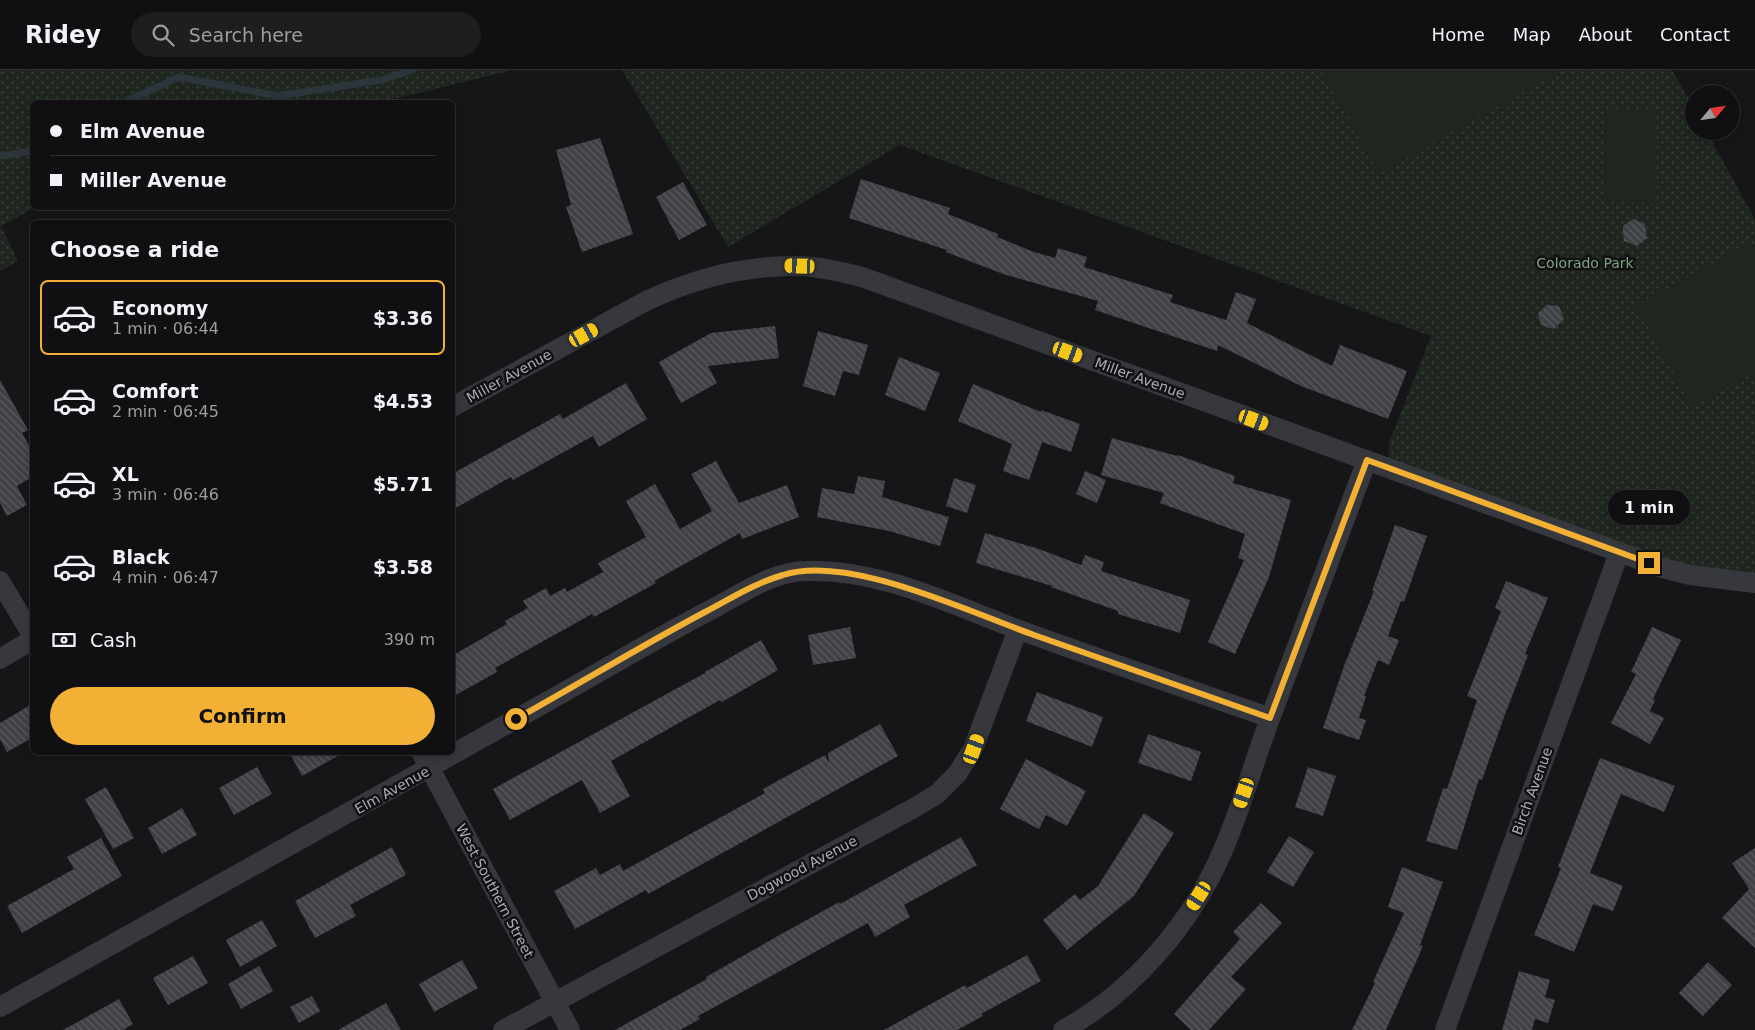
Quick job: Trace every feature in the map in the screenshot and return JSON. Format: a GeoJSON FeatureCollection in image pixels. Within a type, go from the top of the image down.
{"type":"FeatureCollection","features":[{"type":"Feature","properties":{"kind":"street","name":"Miller Avenue"},"geometry":{"type":"LineString","coordinates":[[455,404],[646,301],[678,286],[743,269],[788,266],[812,267],[862,276],[1619,553],[1690,575],[1755,583]]}},
{"type":"Feature","properties":{"kind":"street"},"geometry":{"type":"LineString","coordinates":[[1063,1030],[1092,1013],[1143,970],[1190,910],[1208,882],[1224,849],[1270,718],[1367,460]]}},
{"type":"Feature","properties":{"kind":"street","name":"Birch Avenue"},"geometry":{"type":"LineString","coordinates":[[1445,1030],[1619,553]]}},
{"type":"Feature","properties":{"kind":"street","name":"Elm Avenue"},"geometry":{"type":"LineString","coordinates":[[455,745],[756,585],[783,574],[802,571],[831,571],[866,577],[919,592],[1270,718]]}},
{"type":"Feature","properties":{"kind":"street"},"geometry":{"type":"LineString","coordinates":[[0,581],[30,632]]}},
{"type":"Feature","properties":{"kind":"street","name":"Dogwood Avenue"},"geometry":{"type":"LineString","coordinates":[[503,1030],[914,808],[936,794],[957,774],[974,749],[1018,629]]}},
{"type":"Feature","properties":{"kind":"street"},"geometry":{"type":"LineString","coordinates":[[0,658],[30,641]]}},
{"type":"Feature","properties":{"kind":"street","name":"Elm Avenue"},"geometry":{"type":"LineString","coordinates":[[0,1007],[436,755]]}},
{"type":"Feature","properties":{"kind":"street","name":"West Southern Street"},"geometry":{"type":"LineString","coordinates":[[425,761],[570,1030]]}},
{"type":"Feature","properties":{"kind":"green space"},"geometry":{"type":"Polygon","coordinates":[[[0,70],[513,70],[389,100],[30,100],[30,210],[1,226],[18,261],[0,271],[0,70]]]}},
{"type":"Feature","properties":{"kind":"green space","name":"Colorado Park"},"geometry":{"type":"Polygon","coordinates":[[[622,70],[1672,70],[1685,92],[1685,140],[1711,140],[1755,219],[1755,583],[1690,575],[1388,468],[1389,443],[1431,336],[900,145],[728,247],[622,70]]]}},
{"type":"Feature","properties":{"kind":"green space"},"geometry":{"type":"Polygon","coordinates":[[[1321,70],[1562,70],[1379,173],[1321,70]]]}},
{"type":"Feature","properties":{"kind":"green space"},"geometry":{"type":"Polygon","coordinates":[[[1604,111],[1657,111],[1657,203],[1603,202],[1604,111]]]}},
{"type":"Feature","properties":{"kind":"green space"},"geometry":{"type":"Polygon","coordinates":[[[1749,243],[1755,255],[1755,372],[1692,407],[1636,306],[1749,243]]]}},
{"type":"Feature","properties":{"kind":"building"},"geometry":{"type":"Polygon","coordinates":[[[600,138],[633,234],[582,252],[566,207],[571,205],[556,150],[600,138]]]}},
{"type":"Feature","properties":{"kind":"building"},"geometry":{"type":"Polygon","coordinates":[[[861,179],[950,208],[948,214],[998,234],[997,237],[1034,252],[1055,258],[1058,248],[1087,257],[1084,267],[1173,295],[1170,302],[1226,320],[1236,292],[1256,299],[1247,323],[1332,366],[1340,345],[1407,371],[1388,419],[1301,386],[1218,345],[1217,351],[1095,310],[1098,301],[1003,274],[946,252],[947,250],[849,218],[861,179]]]}},
{"type":"Feature","properties":{"kind":"building"},"geometry":{"type":"Polygon","coordinates":[[[683,182],[707,225],[679,240],[656,197],[683,182]]]}},
{"type":"Feature","properties":{"kind":"building"},"geometry":{"type":"Polygon","coordinates":[[[1633,219],[1645,224],[1647,238],[1637,246],[1624,241],[1623,226],[1633,219]]]}},
{"type":"Feature","properties":{"kind":"building"},"geometry":{"type":"Polygon","coordinates":[[[1547,305],[1559,306],[1564,319],[1554,329],[1541,325],[1538,313],[1547,305]]]}},
{"type":"Feature","properties":{"kind":"building"},"geometry":{"type":"Polygon","coordinates":[[[775,326],[779,358],[708,366],[717,383],[681,403],[659,362],[711,333],[775,326]]]}},
{"type":"Feature","properties":{"kind":"building"},"geometry":{"type":"Polygon","coordinates":[[[818,331],[868,345],[859,375],[843,371],[835,396],[803,386],[818,331]]]}},
{"type":"Feature","properties":{"kind":"building"},"geometry":{"type":"Polygon","coordinates":[[[899,357],[940,373],[925,411],[885,395],[899,357]]]}},
{"type":"Feature","properties":{"kind":"building"},"geometry":{"type":"Polygon","coordinates":[[[0,380],[28,430],[22,433],[30,447],[30,478],[17,486],[27,505],[7,516],[0,503],[0,380]]]}},
{"type":"Feature","properties":{"kind":"building"},"geometry":{"type":"Polygon","coordinates":[[[626,383],[647,419],[599,447],[593,436],[513,480],[511,477],[455,508],[455,472],[560,414],[563,419],[626,383]]]}},
{"type":"Feature","properties":{"kind":"building"},"geometry":{"type":"Polygon","coordinates":[[[973,384],[1041,412],[1041,410],[1080,424],[1071,452],[1042,442],[1029,480],[1003,471],[1012,444],[958,421],[973,384]]]}},
{"type":"Feature","properties":{"kind":"building"},"geometry":{"type":"Polygon","coordinates":[[[1112,438],[1178,455],[1235,476],[1233,483],[1291,500],[1269,577],[1235,654],[1208,642],[1244,560],[1238,558],[1245,534],[1160,503],[1164,493],[1101,475],[1112,438]]]}},
{"type":"Feature","properties":{"kind":"building"},"geometry":{"type":"Polygon","coordinates":[[[716,461],[739,503],[787,485],[799,517],[742,539],[740,533],[654,581],[656,583],[594,617],[592,614],[495,668],[497,672],[455,695],[455,654],[507,624],[505,621],[528,608],[523,601],[546,588],[550,596],[565,588],[567,592],[603,572],[598,563],[646,537],[626,501],[655,484],[680,529],[712,511],[691,474],[716,461]]]}},
{"type":"Feature","properties":{"kind":"building"},"geometry":{"type":"Polygon","coordinates":[[[1085,471],[1106,480],[1097,503],[1076,494],[1085,471]]]}},
{"type":"Feature","properties":{"kind":"building"},"geometry":{"type":"Polygon","coordinates":[[[858,476],[885,481],[882,497],[949,517],[940,546],[889,531],[817,517],[822,488],[854,494],[858,476]]]}},
{"type":"Feature","properties":{"kind":"building"},"geometry":{"type":"Polygon","coordinates":[[[954,478],[976,485],[967,513],[946,506],[954,478]]]}},
{"type":"Feature","properties":{"kind":"building"},"geometry":{"type":"Polygon","coordinates":[[[1395,525],[1427,536],[1404,602],[1401,601],[1388,636],[1399,640],[1389,665],[1378,660],[1364,696],[1366,696],[1359,718],[1366,720],[1359,740],[1323,728],[1344,666],[1374,591],[1372,591],[1395,525]]]}},
{"type":"Feature","properties":{"kind":"building"},"geometry":{"type":"Polygon","coordinates":[[[985,533],[1039,549],[1081,565],[1085,555],[1104,562],[1101,571],[1190,600],[1180,633],[1118,614],[1118,611],[1052,586],[976,563],[985,533]]]}},
{"type":"Feature","properties":{"kind":"building"},"geometry":{"type":"Polygon","coordinates":[[[1506,581],[1548,598],[1525,654],[1528,655],[1482,780],[1479,779],[1457,850],[1426,841],[1443,788],[1447,789],[1477,700],[1467,696],[1501,611],[1495,608],[1506,581]]]}},
{"type":"Feature","properties":{"kind":"building"},"geometry":{"type":"Polygon","coordinates":[[[850,627],[856,658],[813,665],[808,635],[850,627]]]}},
{"type":"Feature","properties":{"kind":"building"},"geometry":{"type":"Polygon","coordinates":[[[1652,627],[1681,640],[1653,699],[1655,700],[1650,711],[1664,718],[1650,744],[1611,723],[1636,674],[1631,672],[1652,627]]]}},
{"type":"Feature","properties":{"kind":"building"},"geometry":{"type":"Polygon","coordinates":[[[761,640],[778,670],[611,761],[630,796],[600,813],[582,780],[510,820],[493,789],[705,673],[761,640]]]}},
{"type":"Feature","properties":{"kind":"building"},"geometry":{"type":"Polygon","coordinates":[[[1037,692],[1103,717],[1092,747],[1026,721],[1037,692]]]}},
{"type":"Feature","properties":{"kind":"building"},"geometry":{"type":"Polygon","coordinates":[[[30,705],[30,739],[7,752],[0,739],[0,723],[30,705]]]}},
{"type":"Feature","properties":{"kind":"building"},"geometry":{"type":"Polygon","coordinates":[[[880,724],[898,756],[648,894],[646,890],[575,929],[554,891],[596,868],[600,875],[620,864],[623,871],[765,793],[763,789],[825,755],[829,763],[828,753],[880,724]]]}},
{"type":"Feature","properties":{"kind":"building"},"geometry":{"type":"Polygon","coordinates":[[[1148,734],[1201,752],[1191,781],[1138,763],[1148,734]]]}},
{"type":"Feature","properties":{"kind":"building"},"geometry":{"type":"Polygon","coordinates":[[[291,755],[340,755],[302,776],[291,755]]]}},
{"type":"Feature","properties":{"kind":"building"},"geometry":{"type":"Polygon","coordinates":[[[1600,758],[1675,786],[1664,812],[1621,794],[1590,873],[1623,886],[1613,911],[1593,904],[1574,952],[1534,935],[1561,868],[1558,867],[1600,758]]]}},
{"type":"Feature","properties":{"kind":"building"},"geometry":{"type":"Polygon","coordinates":[[[1026,759],[1086,791],[1067,826],[1046,815],[1039,829],[1000,809],[1026,759]]]}},
{"type":"Feature","properties":{"kind":"building"},"geometry":{"type":"Polygon","coordinates":[[[257,767],[272,794],[234,815],[219,788],[257,767]]]}},
{"type":"Feature","properties":{"kind":"building"},"geometry":{"type":"Polygon","coordinates":[[[1308,767],[1336,776],[1323,816],[1295,807],[1308,767]]]}},
{"type":"Feature","properties":{"kind":"building"},"geometry":{"type":"Polygon","coordinates":[[[106,787],[134,838],[113,849],[85,799],[106,787]]]}},
{"type":"Feature","properties":{"kind":"building"},"geometry":{"type":"Polygon","coordinates":[[[182,808],[197,835],[162,854],[148,828],[182,808]]]}},
{"type":"Feature","properties":{"kind":"building"},"geometry":{"type":"Polygon","coordinates":[[[1144,813],[1174,833],[1134,896],[1067,950],[1043,920],[1075,894],[1080,900],[1098,886],[1144,813]]]}},
{"type":"Feature","properties":{"kind":"building"},"geometry":{"type":"Polygon","coordinates":[[[1289,836],[1314,852],[1293,887],[1267,872],[1289,836]]]}},
{"type":"Feature","properties":{"kind":"building"},"geometry":{"type":"Polygon","coordinates":[[[961,837],[977,865],[904,905],[910,917],[875,937],[868,923],[698,1016],[700,1019],[680,1030],[615,1030],[707,979],[706,977],[785,932],[961,837]]]}},
{"type":"Feature","properties":{"kind":"building"},"geometry":{"type":"Polygon","coordinates":[[[101,838],[122,876],[22,933],[7,906],[74,869],[67,857],[101,838]]]}},
{"type":"Feature","properties":{"kind":"building"},"geometry":{"type":"Polygon","coordinates":[[[392,847],[406,875],[350,905],[356,916],[315,938],[295,901],[392,847]]]}},
{"type":"Feature","properties":{"kind":"building"},"geometry":{"type":"Polygon","coordinates":[[[1755,848],[1755,948],[1722,918],[1749,889],[1732,863],[1755,848]]]}},
{"type":"Feature","properties":{"kind":"building"},"geometry":{"type":"Polygon","coordinates":[[[1402,867],[1443,882],[1420,945],[1423,946],[1386,1030],[1352,1030],[1375,983],[1373,982],[1404,913],[1388,907],[1402,867]]]}},
{"type":"Feature","properties":{"kind":"building"},"geometry":{"type":"Polygon","coordinates":[[[1261,903],[1282,923],[1231,977],[1246,989],[1209,1030],[1191,1030],[1174,1014],[1240,939],[1233,932],[1261,903]]]}},
{"type":"Feature","properties":{"kind":"building"},"geometry":{"type":"Polygon","coordinates":[[[262,920],[277,946],[240,967],[226,940],[262,920]]]}},
{"type":"Feature","properties":{"kind":"building"},"geometry":{"type":"Polygon","coordinates":[[[1027,955],[1041,981],[981,1014],[983,1016],[957,1030],[884,1030],[965,985],[967,988],[1027,955]]]}},
{"type":"Feature","properties":{"kind":"building"},"geometry":{"type":"Polygon","coordinates":[[[193,956],[208,983],[168,1005],[153,978],[193,956]]]}},
{"type":"Feature","properties":{"kind":"building"},"geometry":{"type":"Polygon","coordinates":[[[462,960],[478,988],[434,1012],[419,984],[462,960]]]}},
{"type":"Feature","properties":{"kind":"building"},"geometry":{"type":"Polygon","coordinates":[[[1708,962],[1732,985],[1703,1016],[1679,993],[1708,962]]]}},
{"type":"Feature","properties":{"kind":"building"},"geometry":{"type":"Polygon","coordinates":[[[259,966],[273,991],[241,1009],[228,984],[259,966]]]}},
{"type":"Feature","properties":{"kind":"building"},"geometry":{"type":"Polygon","coordinates":[[[1519,971],[1550,980],[1545,997],[1555,1000],[1548,1023],[1535,1019],[1532,1030],[1502,1030],[1519,971]]]}},
{"type":"Feature","properties":{"kind":"building"},"geometry":{"type":"Polygon","coordinates":[[[312,996],[320,1011],[299,1023],[290,1007],[312,996]]]}},
{"type":"Feature","properties":{"kind":"building"},"geometry":{"type":"Polygon","coordinates":[[[119,999],[133,1024],[123,1030],[63,1030],[119,999]]]}},
{"type":"Feature","properties":{"kind":"building"},"geometry":{"type":"Polygon","coordinates":[[[386,1003],[401,1030],[338,1030],[386,1003]]]}},
{"type":"Feature","properties":{"kind":"waterway"},"geometry":{"type":"LineString","coordinates":[[129,100],[179,77],[278,96],[381,80],[413,70]]}},
{"type":"Feature","properties":{"kind":"waterway"},"geometry":{"type":"LineString","coordinates":[[0,156],[30,151]]}},
{"type":"Feature","properties":{"kind":"route"},"geometry":{"type":"LineString","coordinates":[[516,719],[756,585],[783,574],[802,571],[831,571],[866,577],[919,592],[1270,718],[1367,460],[1649,563]]}}]}
